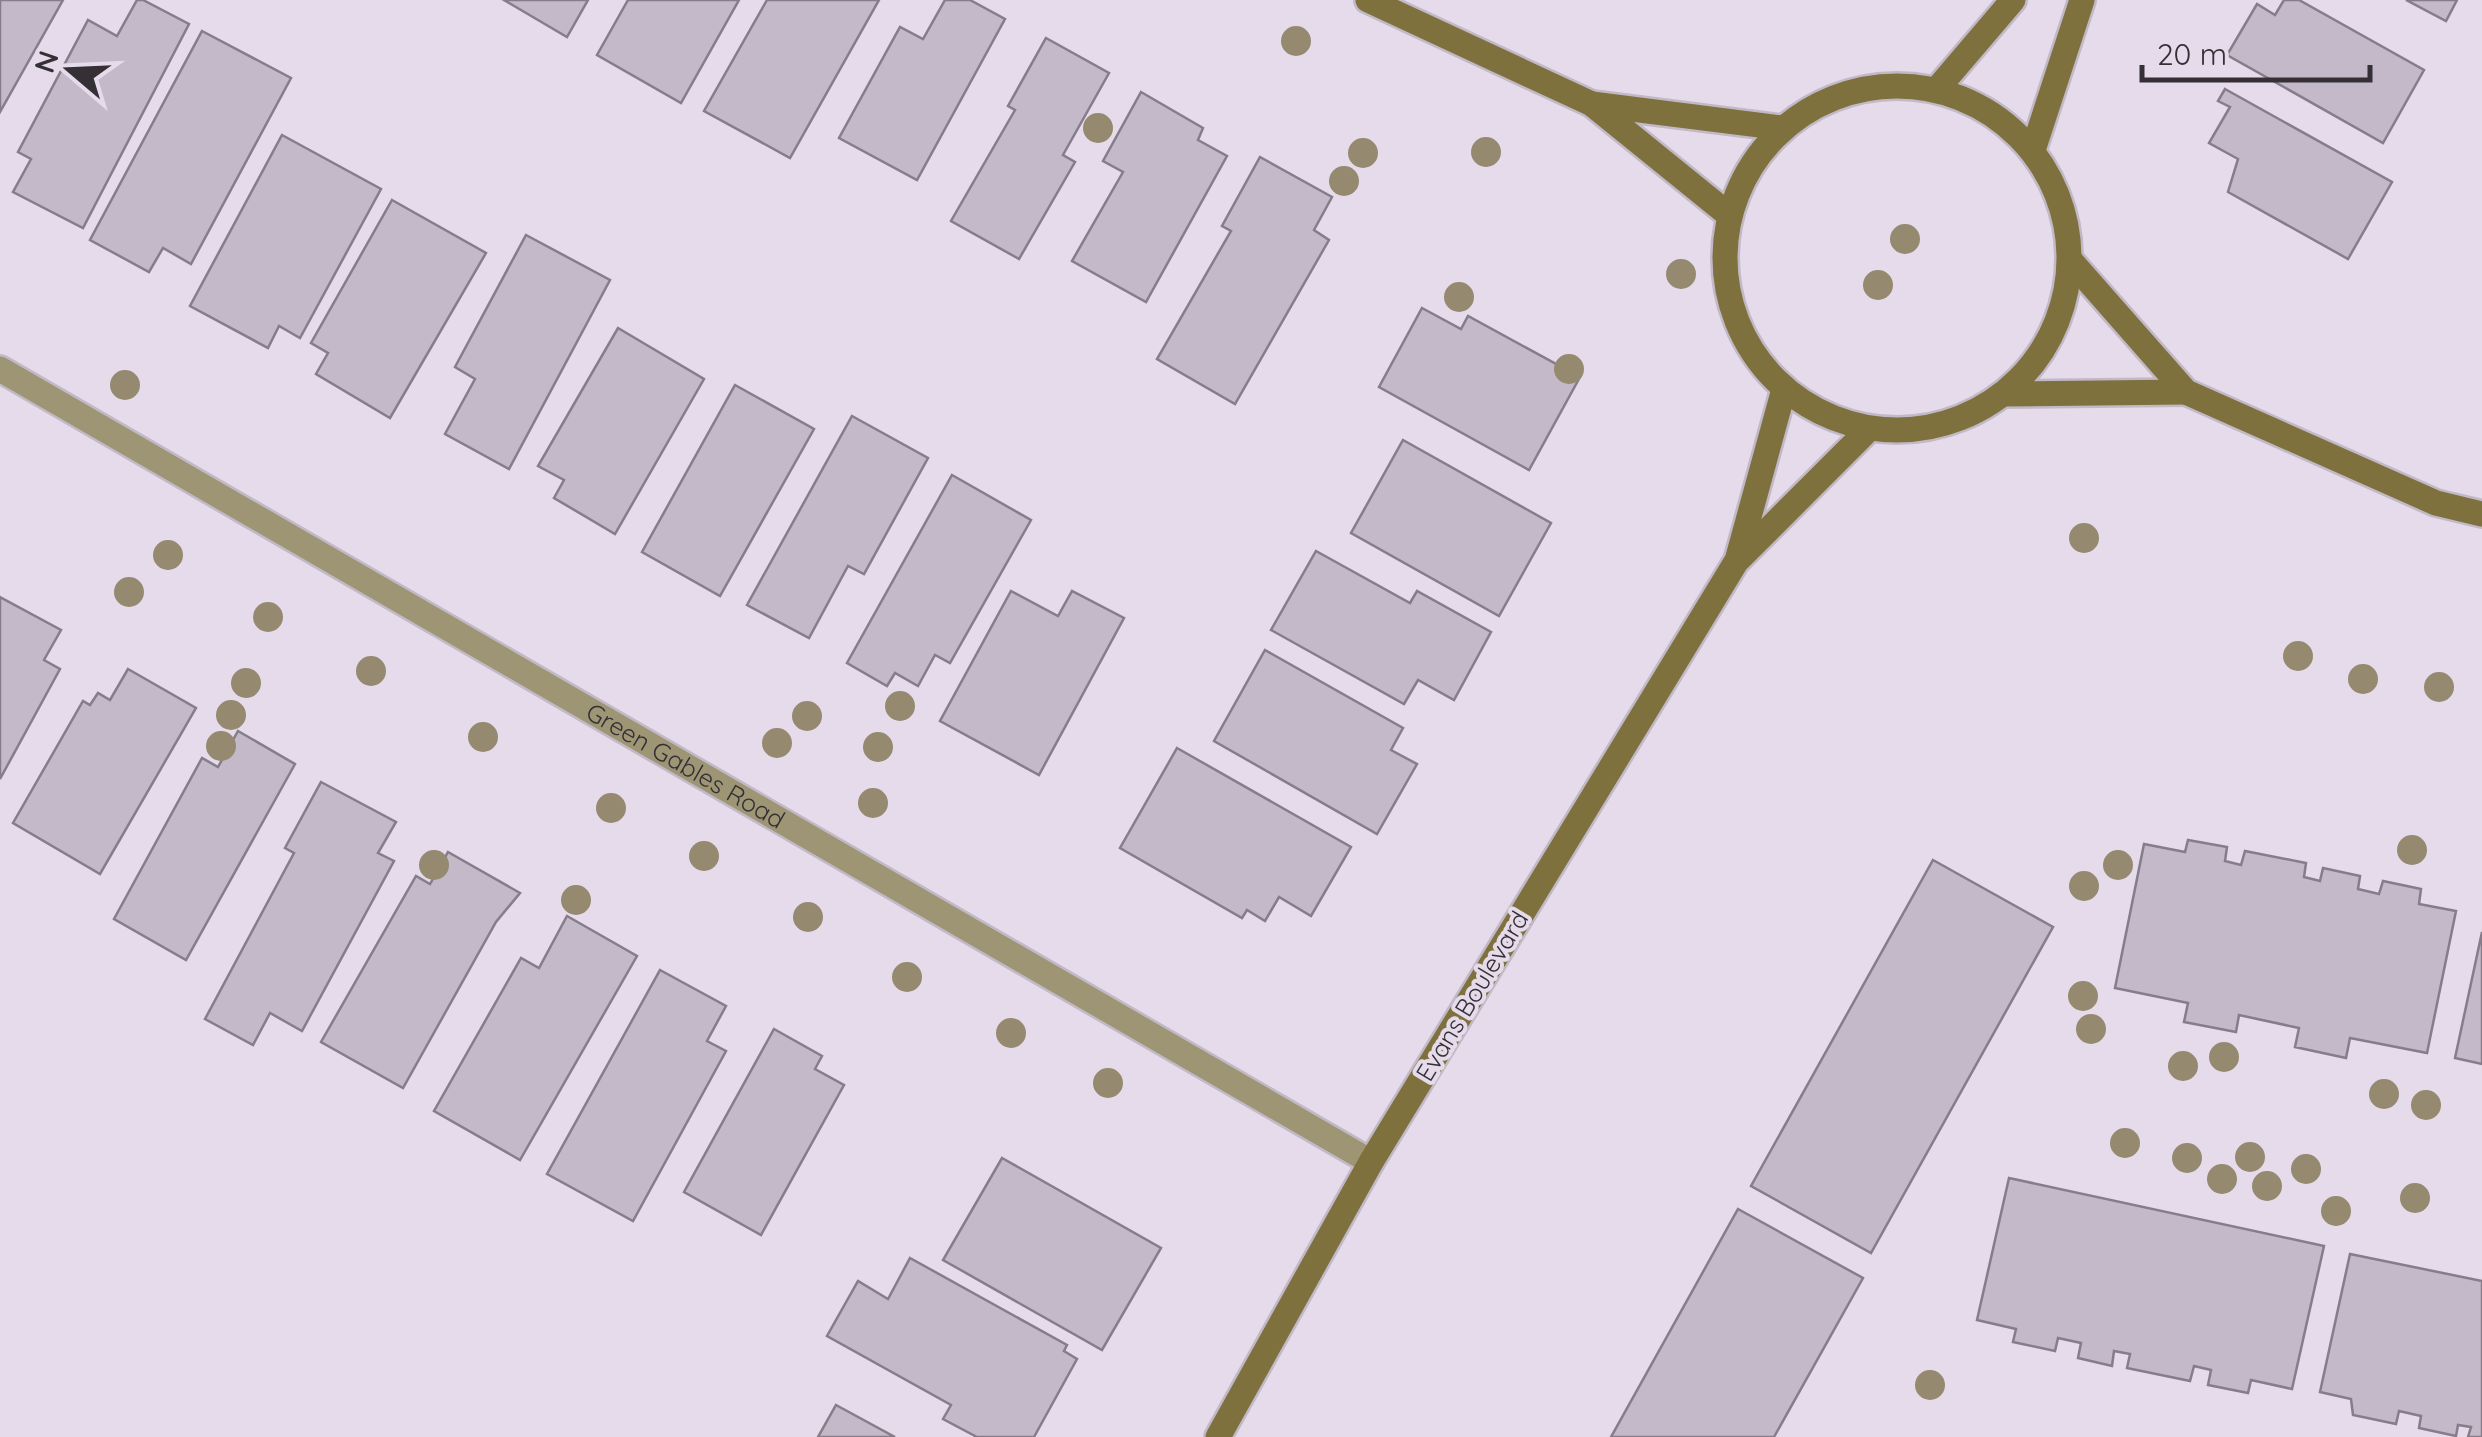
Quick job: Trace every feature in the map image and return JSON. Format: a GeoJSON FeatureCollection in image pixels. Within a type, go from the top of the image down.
{"type":"FeatureCollection","features":[{"type":"Feature","properties":{"kind":"street"},"geometry":{"type":"LineString","coordinates":[[1368,0],[1592,104],[1729,216]]}},
{"type":"Feature","properties":{"kind":"street"},"geometry":{"type":"LineString","coordinates":[[1938,88],[2013,0]]}},
{"type":"Feature","properties":{"kind":"street"},"geometry":{"type":"LineString","coordinates":[[2033,150],[2082,0]]}},
{"type":"Feature","properties":{"kind":"street"},"geometry":{"type":"LineString","coordinates":[[1884,84],[1938,88],[1990,110],[2033,150],[2062,202],[2070,260],[2059,319],[2037,361],[2004,394],[1962,418],[1917,430],[1869,430],[1824,415],[1784,389],[1752,353],[1732,310],[1723,262],[1729,216],[1747,170],[1782,128],[1830,98],[1884,84]]}},
{"type":"Feature","properties":{"kind":"street"},"geometry":{"type":"LineString","coordinates":[[1592,104],[1782,128]]}},
{"type":"Feature","properties":{"kind":"street"},"geometry":{"type":"LineString","coordinates":[[2070,260],[2186,392]]}},
{"type":"Feature","properties":{"kind":"street","name":"Green Gables Road"},"geometry":{"type":"LineString","coordinates":[[0,369],[1371,1162]]}},
{"type":"Feature","properties":{"kind":"street","name":"Evans Boulevard"},"geometry":{"type":"LineString","coordinates":[[1736,562],[1784,389]]}},
{"type":"Feature","properties":{"kind":"street"},"geometry":{"type":"LineString","coordinates":[[2004,394],[2186,392],[2436,503],[2482,514]]}},
{"type":"Feature","properties":{"kind":"street","name":"Evans Boulevard"},"geometry":{"type":"LineString","coordinates":[[1218,1437],[1371,1162],[1736,562],[1869,430]]}},
{"type":"Feature","properties":{"kind":"building"},"geometry":{"type":"Polygon","coordinates":[[[0,0],[63,0],[0,112],[0,0]]]}},
{"type":"Feature","properties":{"kind":"building"},"geometry":{"type":"Polygon","coordinates":[[[137,0],[189,24],[83,228],[13,192],[31,159],[18,152],[88,20],[117,36],[137,0]]]}},
{"type":"Feature","properties":{"kind":"building"},"geometry":{"type":"Polygon","coordinates":[[[504,0],[588,0],[567,37],[504,0]]]}},
{"type":"Feature","properties":{"kind":"building"},"geometry":{"type":"Polygon","coordinates":[[[628,0],[739,0],[681,103],[597,55],[628,0]]]}},
{"type":"Feature","properties":{"kind":"building"},"geometry":{"type":"Polygon","coordinates":[[[767,0],[879,0],[790,158],[704,111],[767,0]]]}},
{"type":"Feature","properties":{"kind":"building"},"geometry":{"type":"Polygon","coordinates":[[[945,0],[970,0],[1005,19],[917,180],[839,138],[900,27],[923,39],[945,0]]]}},
{"type":"Feature","properties":{"kind":"building"},"geometry":{"type":"Polygon","coordinates":[[[2284,0],[2299,0],[2424,70],[2383,143],[2227,55],[2257,4],[2275,15],[2284,0]]]}},
{"type":"Feature","properties":{"kind":"building"},"geometry":{"type":"Polygon","coordinates":[[[2406,0],[2457,0],[2446,21],[2406,0]]]}},
{"type":"Feature","properties":{"kind":"building"},"geometry":{"type":"Polygon","coordinates":[[[202,31],[291,78],[191,264],[163,248],[149,272],[90,240],[202,31]]]}},
{"type":"Feature","properties":{"kind":"building"},"geometry":{"type":"Polygon","coordinates":[[[1046,38],[1109,73],[1063,155],[1075,162],[1019,259],[951,221],[1015,110],[1008,106],[1046,38]]]}},
{"type":"Feature","properties":{"kind":"building"},"geometry":{"type":"Polygon","coordinates":[[[2225,89],[2392,182],[2348,259],[2228,192],[2238,159],[2209,143],[2230,107],[2218,101],[2225,89]]]}},
{"type":"Feature","properties":{"kind":"building"},"geometry":{"type":"Polygon","coordinates":[[[1141,92],[1203,128],[1198,140],[1227,156],[1146,302],[1072,261],[1123,172],[1103,161],[1141,92]]]}},
{"type":"Feature","properties":{"kind":"building"},"geometry":{"type":"Polygon","coordinates":[[[282,135],[381,189],[300,338],[279,326],[268,348],[190,306],[282,135]]]}},
{"type":"Feature","properties":{"kind":"building"},"geometry":{"type":"Polygon","coordinates":[[[1260,157],[1332,197],[1314,230],[1329,240],[1235,404],[1157,359],[1231,231],[1222,226],[1260,157]]]}},
{"type":"Feature","properties":{"kind":"building"},"geometry":{"type":"Polygon","coordinates":[[[392,200],[486,253],[390,418],[316,374],[328,353],[311,343],[392,200]]]}},
{"type":"Feature","properties":{"kind":"building"},"geometry":{"type":"Polygon","coordinates":[[[526,235],[610,280],[509,469],[445,434],[475,379],[455,367],[526,235]]]}},
{"type":"Feature","properties":{"kind":"building"},"geometry":{"type":"Polygon","coordinates":[[[1422,308],[1461,329],[1468,316],[1580,377],[1529,470],[1379,387],[1422,308]]]}},
{"type":"Feature","properties":{"kind":"building"},"geometry":{"type":"Polygon","coordinates":[[[618,328],[704,379],[615,534],[554,498],[564,480],[538,466],[618,328]]]}},
{"type":"Feature","properties":{"kind":"building"},"geometry":{"type":"Polygon","coordinates":[[[735,385],[814,429],[720,596],[642,552],[735,385]]]}},
{"type":"Feature","properties":{"kind":"building"},"geometry":{"type":"Polygon","coordinates":[[[852,416],[928,458],[864,574],[848,566],[809,638],[747,605],[852,416]]]}},
{"type":"Feature","properties":{"kind":"building"},"geometry":{"type":"Polygon","coordinates":[[[1403,440],[1551,523],[1499,616],[1351,533],[1403,440]]]}},
{"type":"Feature","properties":{"kind":"building"},"geometry":{"type":"Polygon","coordinates":[[[952,475],[1031,520],[950,663],[935,655],[918,686],[895,673],[887,686],[847,663],[952,475]]]}},
{"type":"Feature","properties":{"kind":"building"},"geometry":{"type":"Polygon","coordinates":[[[1316,551],[1410,603],[1417,591],[1491,632],[1454,700],[1418,680],[1404,704],[1271,630],[1316,551]]]}},
{"type":"Feature","properties":{"kind":"building"},"geometry":{"type":"Polygon","coordinates":[[[1011,591],[1058,616],[1072,591],[1124,618],[1039,775],[940,721],[1011,591]]]}},
{"type":"Feature","properties":{"kind":"building"},"geometry":{"type":"Polygon","coordinates":[[[0,597],[61,630],[44,660],[60,669],[0,779],[0,597]]]}},
{"type":"Feature","properties":{"kind":"building"},"geometry":{"type":"Polygon","coordinates":[[[1265,650],[1403,728],[1391,750],[1417,764],[1377,834],[1214,741],[1265,650]]]}},
{"type":"Feature","properties":{"kind":"building"},"geometry":{"type":"Polygon","coordinates":[[[128,669],[196,708],[100,874],[13,823],[83,701],[90,705],[98,693],[110,700],[128,669]]]}},
{"type":"Feature","properties":{"kind":"building"},"geometry":{"type":"Polygon","coordinates":[[[238,731],[295,764],[186,960],[114,919],[202,758],[218,767],[238,731]]]}},
{"type":"Feature","properties":{"kind":"building"},"geometry":{"type":"Polygon","coordinates":[[[1177,748],[1351,847],[1311,916],[1279,897],[1265,921],[1247,910],[1242,918],[1120,848],[1177,748]]]}},
{"type":"Feature","properties":{"kind":"building"},"geometry":{"type":"Polygon","coordinates":[[[321,782],[396,822],[378,853],[394,861],[302,1031],[270,1013],[253,1045],[205,1019],[294,853],[285,848],[321,782]]]}},
{"type":"Feature","properties":{"kind":"building"},"geometry":{"type":"Polygon","coordinates":[[[2188,840],[2227,847],[2225,861],[2241,865],[2245,851],[2306,863],[2304,877],[2320,881],[2323,868],[2360,876],[2358,889],[2379,894],[2383,881],[2421,889],[2419,904],[2456,911],[2427,1053],[2350,1038],[2346,1058],[2295,1047],[2299,1028],[2239,1015],[2236,1032],[2184,1022],[2188,1003],[2115,988],[2144,844],[2185,852],[2188,840]]]}},
{"type":"Feature","properties":{"kind":"building"},"geometry":{"type":"Polygon","coordinates":[[[448,852],[520,893],[496,922],[403,1088],[321,1042],[416,876],[430,884],[448,852]]]}},
{"type":"Feature","properties":{"kind":"building"},"geometry":{"type":"Polygon","coordinates":[[[1933,860],[2053,927],[1871,1253],[1751,1186],[1933,860]]]}},
{"type":"Feature","properties":{"kind":"building"},"geometry":{"type":"Polygon","coordinates":[[[567,916],[637,956],[520,1160],[434,1111],[521,958],[539,968],[567,916]]]}},
{"type":"Feature","properties":{"kind":"building"},"geometry":{"type":"Polygon","coordinates":[[[2482,932],[2482,1064],[2455,1058],[2482,932]]]}},
{"type":"Feature","properties":{"kind":"building"},"geometry":{"type":"Polygon","coordinates":[[[660,970],[726,1006],[707,1041],[726,1051],[633,1221],[547,1174],[660,970]]]}},
{"type":"Feature","properties":{"kind":"building"},"geometry":{"type":"Polygon","coordinates":[[[774,1029],[822,1056],[815,1069],[844,1085],[761,1235],[684,1192],[774,1029]]]}},
{"type":"Feature","properties":{"kind":"building"},"geometry":{"type":"Polygon","coordinates":[[[1002,1158],[1161,1248],[1102,1350],[943,1260],[1002,1158]]]}},
{"type":"Feature","properties":{"kind":"building"},"geometry":{"type":"Polygon","coordinates":[[[2009,1178],[2324,1246],[2292,1389],[2251,1380],[2248,1393],[2208,1385],[2211,1370],[2194,1366],[2190,1381],[2127,1368],[2130,1354],[2114,1351],[2112,1366],[2078,1358],[2081,1343],[2058,1338],[2055,1351],[2013,1342],[2016,1329],[1977,1320],[2009,1178]]]}},
{"type":"Feature","properties":{"kind":"building"},"geometry":{"type":"Polygon","coordinates":[[[1738,1209],[1863,1278],[1774,1437],[1611,1437],[1738,1209]]]}},
{"type":"Feature","properties":{"kind":"building"},"geometry":{"type":"Polygon","coordinates":[[[2350,1254],[2482,1281],[2482,1437],[2468,1437],[2471,1427],[2458,1425],[2456,1436],[2419,1428],[2421,1416],[2399,1411],[2396,1424],[2353,1415],[2351,1399],[2320,1392],[2350,1254]]]}},
{"type":"Feature","properties":{"kind":"building"},"geometry":{"type":"Polygon","coordinates":[[[910,1258],[1067,1345],[1064,1351],[1077,1359],[1034,1437],[977,1437],[943,1419],[951,1405],[827,1336],[858,1281],[888,1299],[910,1258]]]}},
{"type":"Feature","properties":{"kind":"building"},"geometry":{"type":"Polygon","coordinates":[[[836,1405],[895,1437],[818,1437],[836,1405]]]}}]}
